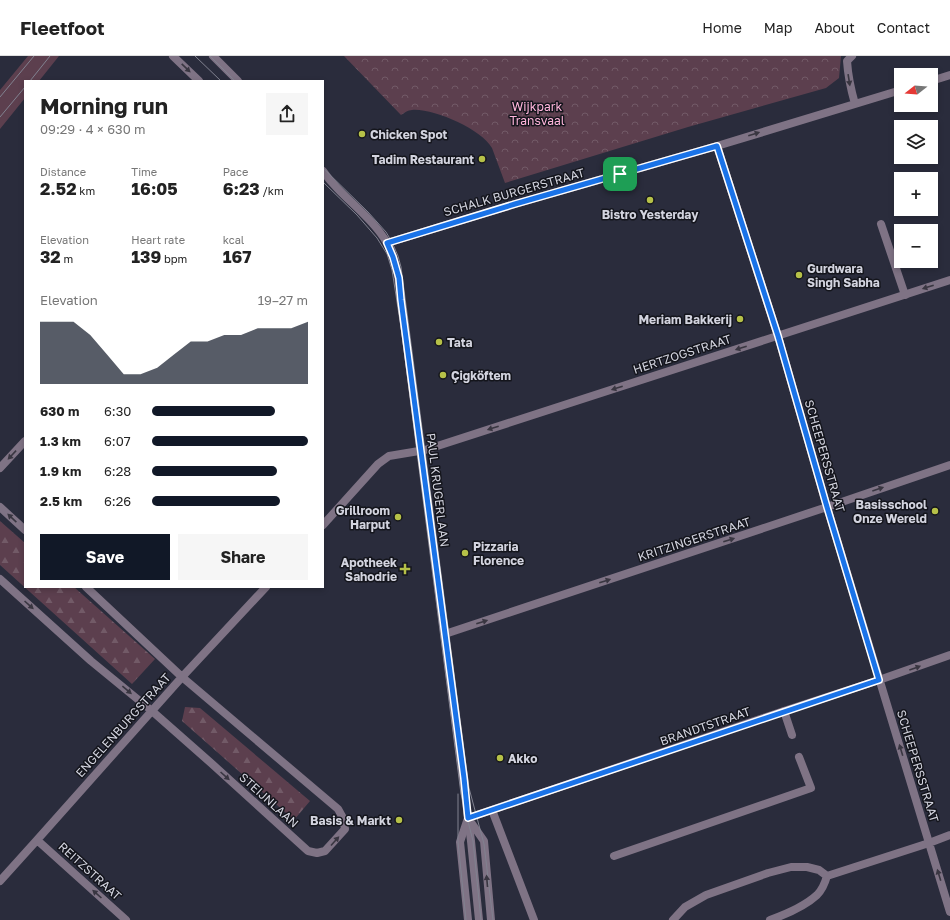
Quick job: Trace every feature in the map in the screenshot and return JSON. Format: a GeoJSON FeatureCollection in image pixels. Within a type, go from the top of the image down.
{"type":"FeatureCollection","features":[{"type":"Feature","properties":{"kind":"street"},"geometry":{"type":"LineString","coordinates":[[174,56],[198,80]]}},
{"type":"Feature","properties":{"kind":"street"},"geometry":{"type":"LineString","coordinates":[[213,56],[237,80]]}},
{"type":"Feature","properties":{"kind":"street"},"geometry":{"type":"LineString","coordinates":[[852,56],[848,61],[848,76],[855,104],[894,92]]}},
{"type":"Feature","properties":{"kind":"street"},"geometry":{"type":"LineString","coordinates":[[938,79],[950,75]]}},
{"type":"Feature","properties":{"kind":"street","name":"SCHALK BURGERSTRAAT"},"geometry":{"type":"LineString","coordinates":[[387,243],[855,104]]}},
{"type":"Feature","properties":{"kind":"street","name":"SCHEEPERSSTRAAT"},"geometry":{"type":"LineString","coordinates":[[717,146],[778,336],[827,507],[950,912]]}},
{"type":"Feature","properties":{"kind":"street","name":"PAUL KRUGERLAAN"},"geometry":{"type":"LineString","coordinates":[[324,172],[336,188],[377,229],[387,243],[399,278],[464,778],[479,920]]}},
{"type":"Feature","properties":{"kind":"street","name":"PAUL KRUGERLAAN"},"geometry":{"type":"LineString","coordinates":[[324,182],[336,188]]}},
{"type":"Feature","properties":{"kind":"street"},"geometry":{"type":"LineString","coordinates":[[881,224],[905,295]]}},
{"type":"Feature","properties":{"kind":"street","name":"HERTZOGSTRAAT"},"geometry":{"type":"LineString","coordinates":[[421,451],[950,280]]}},
{"type":"Feature","properties":{"kind":"street"},"geometry":{"type":"LineString","coordinates":[[0,468],[24,442]]}},
{"type":"Feature","properties":{"kind":"street"},"geometry":{"type":"LineString","coordinates":[[324,524],[378,464],[389,456],[421,451]]}},
{"type":"Feature","properties":{"kind":"street","name":"KRITZINGERSTRAAT"},"geometry":{"type":"LineString","coordinates":[[445,634],[950,465]]}},
{"type":"Feature","properties":{"kind":"street"},"geometry":{"type":"LineString","coordinates":[[0,506],[24,529]]}},
{"type":"Feature","properties":{"kind":"street","name":"STEIJNLAAN"},"geometry":{"type":"LineString","coordinates":[[0,579],[91,660],[152,711],[308,851],[317,853],[325,851],[345,829],[343,818],[338,809],[182,677],[87,588]]}},
{"type":"Feature","properties":{"kind":"street","name":"ENGELENBURGSTRAAT"},"geometry":{"type":"LineString","coordinates":[[0,881],[182,677],[265,588]]}},
{"type":"Feature","properties":{"kind":"street","name":"BRANDTSTRAAT"},"geometry":{"type":"LineString","coordinates":[[468,818],[950,655]]}},
{"type":"Feature","properties":{"kind":"street"},"geometry":{"type":"LineString","coordinates":[[784,711],[792,735]]}},
{"type":"Feature","properties":{"kind":"street"},"geometry":{"type":"LineString","coordinates":[[614,856],[810,788],[799,757]]}},
{"type":"Feature","properties":{"kind":"street"},"geometry":{"type":"LineString","coordinates":[[492,810],[534,920]]}},
{"type":"Feature","properties":{"kind":"street","name":"PAUL KRUGERLAAN"},"geometry":{"type":"LineString","coordinates":[[468,818],[460,842],[468,920]]}},
{"type":"Feature","properties":{"kind":"street","name":"PAUL KRUGERLAAN"},"geometry":{"type":"LineString","coordinates":[[468,818],[484,841],[491,920]]}},
{"type":"Feature","properties":{"kind":"street"},"geometry":{"type":"LineString","coordinates":[[827,876],[950,835]]}},
{"type":"Feature","properties":{"kind":"street","name":"REITZSTRAAT"},"geometry":{"type":"LineString","coordinates":[[37,840],[126,920]]}},
{"type":"Feature","properties":{"kind":"street"},"geometry":{"type":"LineString","coordinates":[[673,920],[685,907],[706,895],[768,873],[791,867],[807,867],[819,870],[827,876]]}},
{"type":"Feature","properties":{"kind":"street"},"geometry":{"type":"LineString","coordinates":[[770,920],[784,915],[817,895],[827,876]]}},
{"type":"Feature","properties":{"kind":"green space"},"geometry":{"type":"Polygon","coordinates":[[[28,56],[59,56],[40,80],[24,80],[24,99],[0,129],[0,90],[28,56]]]}},
{"type":"Feature","properties":{"kind":"green space","name":"Wijkpark Transvaal"},"geometry":{"type":"Polygon","coordinates":[[[344,56],[841,56],[839,78],[826,88],[688,127],[505,183],[492,148],[478,134],[456,121],[432,112],[412,110],[401,115],[344,56]]]}},
{"type":"Feature","properties":{"kind":"green space"},"geometry":{"type":"Polygon","coordinates":[[[0,521],[24,542],[24,587],[0,565],[0,521]]]}},
{"type":"Feature","properties":{"kind":"green space"},"geometry":{"type":"Polygon","coordinates":[[[26,588],[75,588],[155,659],[132,684],[26,588]]]}},
{"type":"Feature","properties":{"kind":"green space"},"geometry":{"type":"Polygon","coordinates":[[[185,707],[200,708],[310,801],[294,820],[182,721],[185,707]]]}},
{"type":"Feature","properties":{"kind":"tram line"},"geometry":{"type":"LineString","coordinates":[[0,97],[34,56]]}},
{"type":"Feature","properties":{"kind":"tram line"},"geometry":{"type":"LineString","coordinates":[[31,80],[50,56]]}},
{"type":"Feature","properties":{"kind":"tram line"},"geometry":{"type":"LineString","coordinates":[[195,56],[220,80]]}},
{"type":"Feature","properties":{"kind":"tram line"},"geometry":{"type":"LineString","coordinates":[[210,56],[234,80]]}},
{"type":"Feature","properties":{"kind":"tram line"},"geometry":{"type":"LineString","coordinates":[[0,117],[24,88]]}},
{"type":"Feature","properties":{"kind":"tram line"},"geometry":{"type":"LineString","coordinates":[[324,169],[386,232],[392,242],[401,267],[469,788],[484,844],[493,920]]}},
{"type":"Feature","properties":{"kind":"tram line"},"geometry":{"type":"LineString","coordinates":[[324,183],[357,215],[377,238],[387,254],[392,270],[402,334],[461,794],[473,841],[481,920]]}},
{"type":"Feature","properties":{"kind":"tram line"},"geometry":{"type":"LineString","coordinates":[[458,794],[458,842],[466,920]]}},
{"type":"Feature","properties":{"kind":"place","name":"Chicken Spot"},"geometry":{"type":"Point","coordinates":[362,134]}},
{"type":"Feature","properties":{"kind":"place","name":"Tadim Restaurant"},"geometry":{"type":"Point","coordinates":[482,159]}},
{"type":"Feature","properties":{"kind":"place","name":"Bistro Yesterday"},"geometry":{"type":"Point","coordinates":[650,200]}},
{"type":"Feature","properties":{"kind":"place","name":"Gurdwara Singh Sabha"},"geometry":{"type":"Point","coordinates":[799,275]}},
{"type":"Feature","properties":{"kind":"place","name":"Meriam Bakkerij"},"geometry":{"type":"Point","coordinates":[740,319]}},
{"type":"Feature","properties":{"kind":"place","name":"Tata"},"geometry":{"type":"Point","coordinates":[439,342]}},
{"type":"Feature","properties":{"kind":"place","name":"Çiğköftem"},"geometry":{"type":"Point","coordinates":[443,375]}},
{"type":"Feature","properties":{"kind":"place","name":"Basisschool Onze Wereld"},"geometry":{"type":"Point","coordinates":[935,511]}},
{"type":"Feature","properties":{"kind":"place","name":"Grillroom Harput"},"geometry":{"type":"Point","coordinates":[398,517]}},
{"type":"Feature","properties":{"kind":"place","name":"Pizzaria Florence"},"geometry":{"type":"Point","coordinates":[465,553]}},
{"type":"Feature","properties":{"kind":"place","name":"Apotheek Sahodrie"},"geometry":{"type":"Point","coordinates":[405,569]}},
{"type":"Feature","properties":{"kind":"place","name":"Akko"},"geometry":{"type":"Point","coordinates":[500,758]}},
{"type":"Feature","properties":{"kind":"place","name":"Basis & Markt"},"geometry":{"type":"Point","coordinates":[399,820]}},
{"type":"Feature","properties":{"kind":"route"},"geometry":{"type":"LineString","coordinates":[[717,146],[778,336],[879,680],[468,818],[399,278],[387,243],[620,174],[717,146]]}}]}
